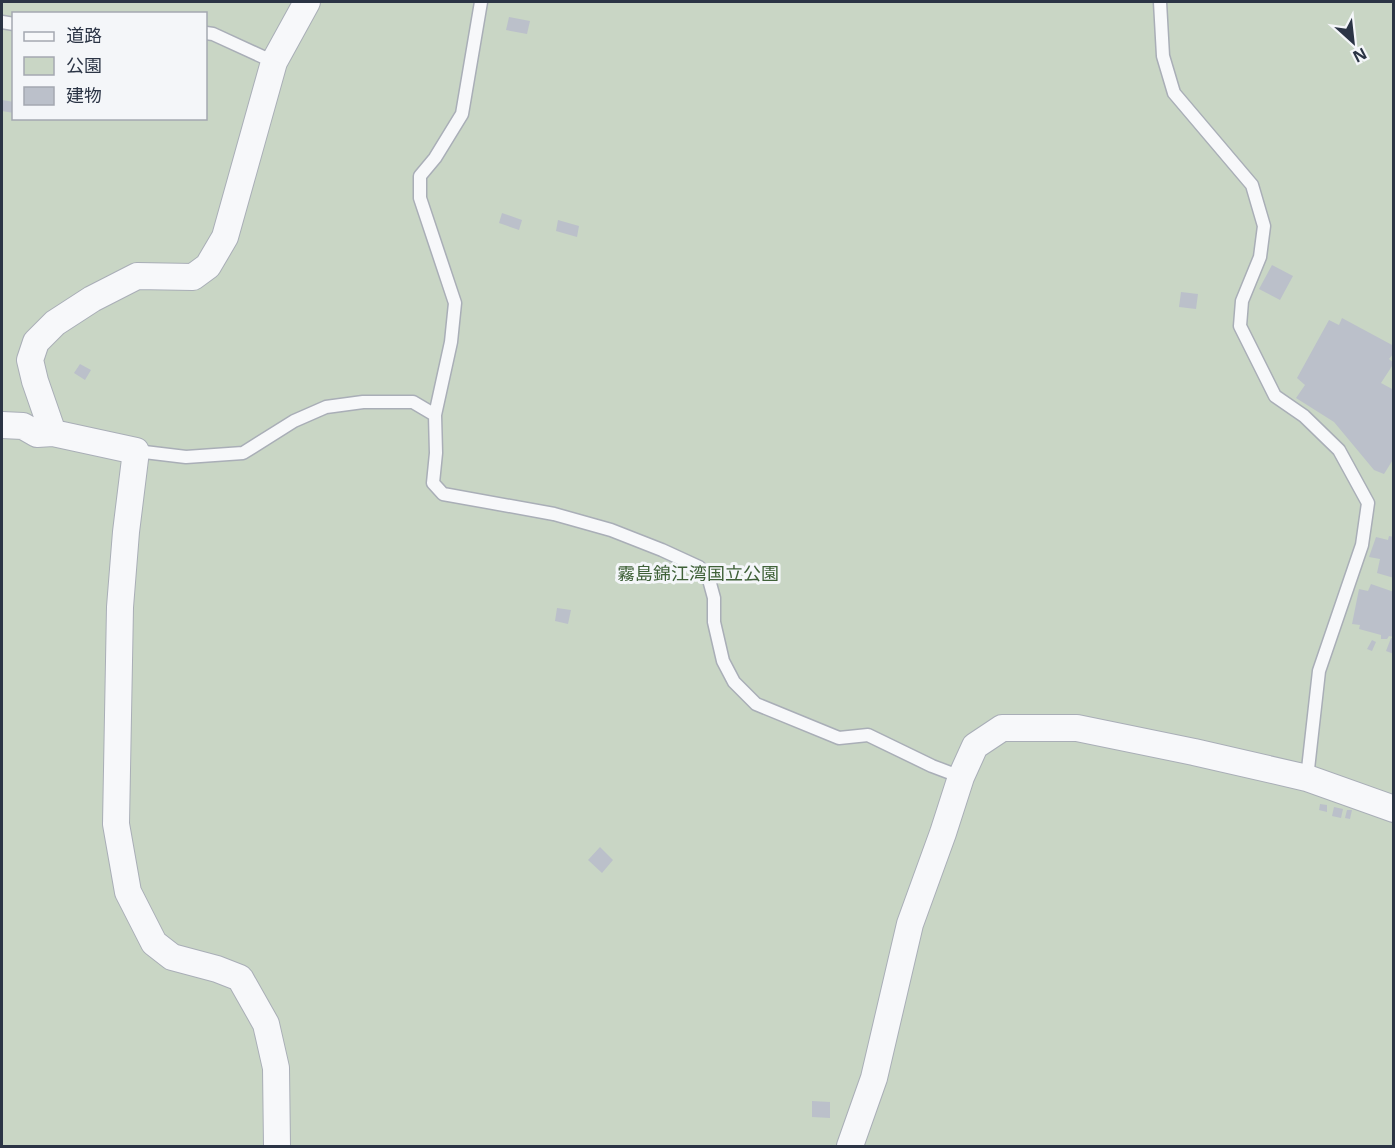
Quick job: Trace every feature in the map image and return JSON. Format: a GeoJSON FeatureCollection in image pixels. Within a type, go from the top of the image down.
{"type":"FeatureCollection","features":[{"type":"Feature","properties":{"kind":"street"},"geometry":{"type":"LineString","coordinates":[[53,433],[30,360],[36,342],[55,323],[92,299],[137,276],[193,277],[208,266],[225,237],[274,62],[307,2]]}},
{"type":"Feature","properties":{"kind":"street"},"geometry":{"type":"LineString","coordinates":[[2,425],[23,426],[38,434],[53,433],[136,451],[120,607],[116,824],[128,892],[154,943],[172,957],[217,969],[240,978],[266,1024],[276,1068],[277,1146]]}},
{"type":"Feature","properties":{"kind":"street"},"geometry":{"type":"LineString","coordinates":[[850,1146],[874,1078],[910,924],[961,777],[975,746],[1002,728],[1077,728],[1307,778],[1394,810]]}},
{"type":"Feature","properties":{"kind":"lane"},"geometry":{"type":"LineString","coordinates":[[481,2],[462,114],[435,158],[420,177],[420,198],[455,303],[451,342],[435,415],[436,453],[433,483],[443,494],[554,514],[611,530],[699,567],[708,576],[714,598],[714,622],[723,661],[734,682],[756,704],[839,738],[868,735],[932,766],[961,777]]}},
{"type":"Feature","properties":{"kind":"lane"},"geometry":{"type":"LineString","coordinates":[[1160,2],[1163,56],[1174,93],[1252,185],[1264,226],[1260,257],[1242,300],[1240,326],[1275,396],[1304,416],[1339,450],[1368,503],[1362,545],[1319,671],[1307,778]]}},
{"type":"Feature","properties":{"kind":"lane"},"geometry":{"type":"LineString","coordinates":[[207,33],[274,62]]}},
{"type":"Feature","properties":{"kind":"lane"},"geometry":{"type":"LineString","coordinates":[[136,451],[186,457],[243,453],[294,421],[326,407],[363,402],[413,402],[435,415]]}},
{"type":"Feature","properties":{"kind":"green space","name":"霧島錦江湾国立公園"},"geometry":{"type":"Polygon","coordinates":[[[2,2],[1393,2],[1393,1146],[2,1146],[2,2]]]}},
{"type":"Feature","properties":{"kind":"building"},"geometry":{"type":"Polygon","coordinates":[[[509,17],[530,21],[527,34],[506,30],[509,17]]]}},
{"type":"Feature","properties":{"kind":"building"},"geometry":{"type":"Polygon","coordinates":[[[2,100],[12,102],[12,113],[2,111],[2,100]]]}},
{"type":"Feature","properties":{"kind":"building"},"geometry":{"type":"Polygon","coordinates":[[[502,213],[522,220],[519,230],[499,223],[502,213]]]}},
{"type":"Feature","properties":{"kind":"building"},"geometry":{"type":"Polygon","coordinates":[[[558,220],[579,226],[577,237],[556,231],[558,220]]]}},
{"type":"Feature","properties":{"kind":"building"},"geometry":{"type":"Polygon","coordinates":[[[1272,265],[1293,276],[1280,300],[1259,289],[1272,265]]]}},
{"type":"Feature","properties":{"kind":"building"},"geometry":{"type":"Polygon","coordinates":[[[1181,292],[1198,294],[1196,309],[1179,307],[1181,292]]]}},
{"type":"Feature","properties":{"kind":"building"},"geometry":{"type":"Polygon","coordinates":[[[1342,318],[1394,346],[1394,353],[1389,359],[1394,363],[1381,383],[1394,390],[1394,458],[1384,474],[1374,470],[1334,422],[1296,398],[1305,385],[1297,378],[1329,320],[1339,325],[1342,318]]]}},
{"type":"Feature","properties":{"kind":"building"},"geometry":{"type":"Polygon","coordinates":[[[80,364],[91,370],[85,380],[74,373],[80,364]]]}},
{"type":"Feature","properties":{"kind":"building"},"geometry":{"type":"Polygon","coordinates":[[[1389,536],[1394,537],[1394,578],[1377,573],[1380,559],[1369,557],[1376,537],[1388,540],[1389,536]]]}},
{"type":"Feature","properties":{"kind":"building"},"geometry":{"type":"Polygon","coordinates":[[[1371,584],[1394,592],[1394,637],[1381,639],[1381,635],[1359,629],[1360,625],[1352,624],[1359,589],[1368,591],[1371,584]]]}},
{"type":"Feature","properties":{"kind":"building"},"geometry":{"type":"Polygon","coordinates":[[[557,608],[571,610],[568,624],[555,621],[557,608]]]}},
{"type":"Feature","properties":{"kind":"building"},"geometry":{"type":"Polygon","coordinates":[[[1391,638],[1394,639],[1394,654],[1386,651],[1391,638]]]}},
{"type":"Feature","properties":{"kind":"building"},"geometry":{"type":"Polygon","coordinates":[[[1372,640],[1376,642],[1372,651],[1367,649],[1372,640]]]}},
{"type":"Feature","properties":{"kind":"building"},"geometry":{"type":"Polygon","coordinates":[[[1320,804],[1327,805],[1327,812],[1319,810],[1320,804]]]}},
{"type":"Feature","properties":{"kind":"building"},"geometry":{"type":"Polygon","coordinates":[[[1334,807],[1343,809],[1341,818],[1332,816],[1334,807]]]}},
{"type":"Feature","properties":{"kind":"building"},"geometry":{"type":"Polygon","coordinates":[[[1347,810],[1352,810],[1350,819],[1345,818],[1347,810]]]}},
{"type":"Feature","properties":{"kind":"building"},"geometry":{"type":"Polygon","coordinates":[[[600,847],[613,860],[602,873],[588,860],[600,847]]]}},
{"type":"Feature","properties":{"kind":"building"},"geometry":{"type":"Polygon","coordinates":[[[812,1101],[830,1102],[830,1118],[812,1117],[812,1101]]]}}]}
